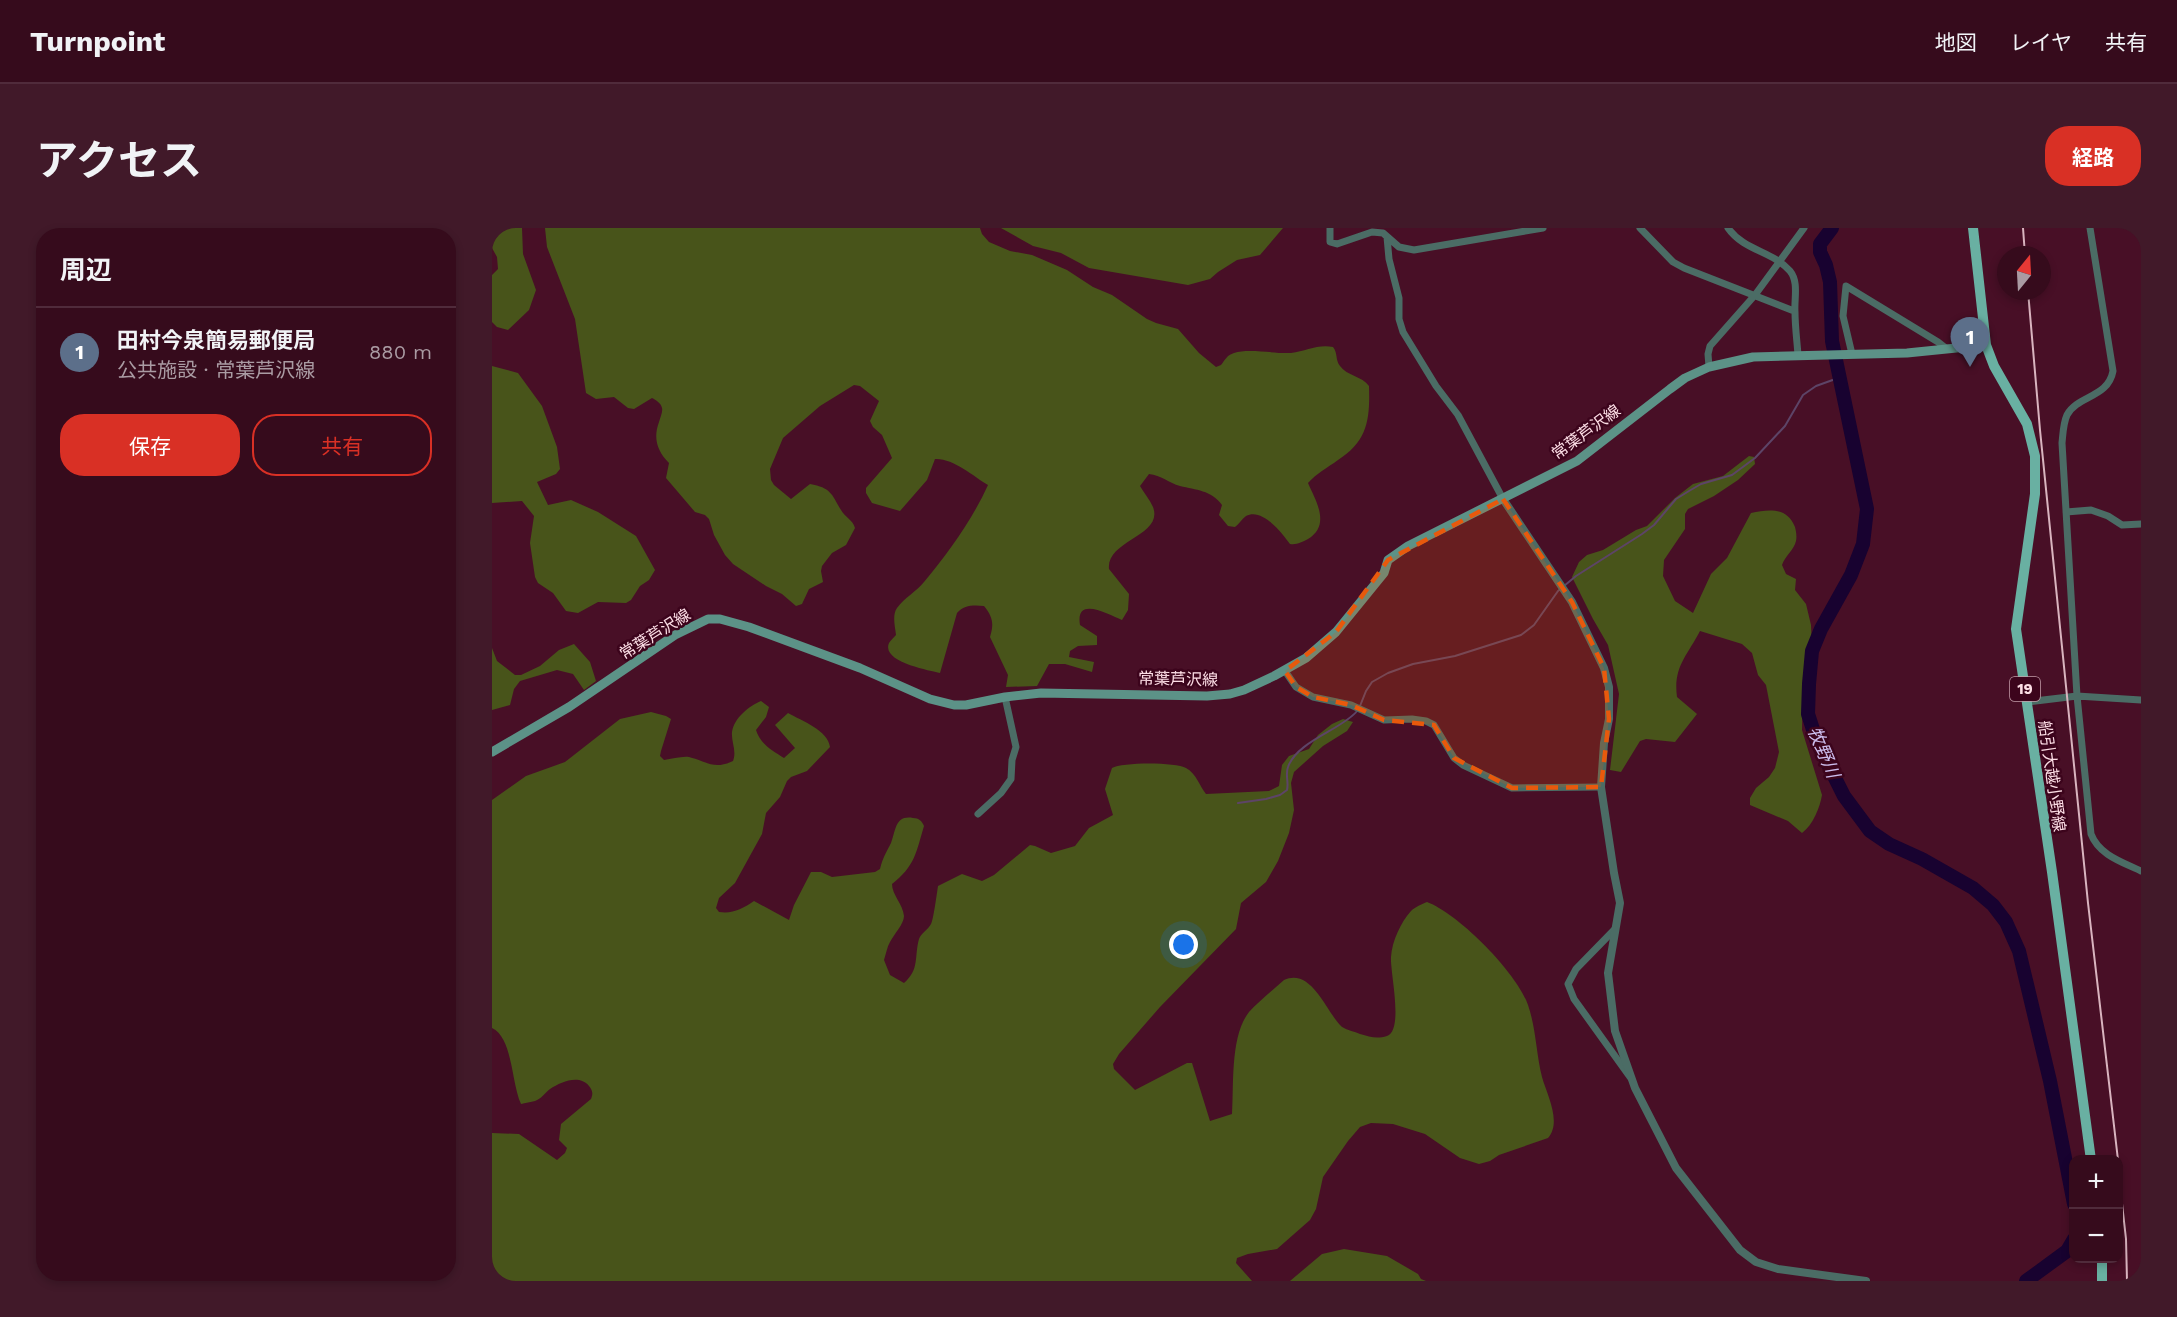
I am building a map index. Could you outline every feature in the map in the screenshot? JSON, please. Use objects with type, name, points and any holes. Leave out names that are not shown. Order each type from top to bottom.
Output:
[{"type":"main road","name":"船引大越小野線","points":[[1973,228],[1986,345],[1994,366],[2027,424],[2035,456],[2035,494],[2016,629],[2090,1155]]},
{"type":"main road","name":"常葉芦沢線","points":[[492,752],[569,707],[675,635],[708,619],[736,622],[861,668],[941,703],[966,705],[1005,697],[1057,692],[1218,696],[1244,690],[1285,671],[1306,658],[1336,632],[1384,573],[1388,560],[1397,553],[1438,530],[1577,461],[1685,378],[1709,367],[1753,357],[1907,353],[1986,345]]},
{"type":"main road","points":[[2102,1281],[2103,1263]]},
{"type":"street","points":[[1330,228],[1330,242],[1337,244],[1372,232],[1383,233],[1399,247],[1414,250],[1543,228]]},
{"type":"street","points":[[1640,228],[1673,261],[1684,268],[1794,310]]},
{"type":"street","points":[[1728,228],[1733,236],[1744,244],[1779,262],[1791,272],[1796,286],[1794,310],[1798,355]]},
{"type":"street","points":[[1709,367],[1710,346],[1755,295],[1804,228]]},
{"type":"street","points":[[2090,228],[2113,371],[2105,388],[2068,413],[2064,424],[2062,443],[2077,696],[2091,834],[2103,852],[2141,871]]},
{"type":"street","points":[[1387,237],[1403,332],[1436,386],[1458,415],[1503,499],[1572,602],[1604,668],[1609,687],[1609,719],[1603,753],[1601,787],[1620,903],[1608,973],[1615,1031],[1633,1082],[1676,1168],[1740,1250],[1756,1262],[1778,1269],[1866,1281]]},
{"type":"street","points":[[1852,354],[1843,316],[1846,286],[1947,349]]},
{"type":"street","points":[[2066,513],[2091,510],[2108,516],[2121,525],[2141,524]]},
{"type":"street","points":[[1285,671],[1304,694],[1351,705],[1384,720],[1412,719],[1434,725],[1454,758],[1463,765],[1512,788],[1601,787]]},
{"type":"street","points":[[2027,702],[2077,696],[2141,700]]},
{"type":"street","points":[[978,814],[1001,793],[1011,779],[1012,760],[1016,747],[1005,697]]},
{"type":"street","points":[[1615,929],[1576,969],[1568,984],[1574,999],[1633,1082]]},
{"type":"highlighted area","points":[[1503,499],[1572,602],[1604,668],[1609,719],[1601,787],[1512,788],[1454,758],[1434,725],[1384,720],[1351,705],[1313,697],[1296,687],[1285,671],[1336,632],[1388,560]]},
{"type":"green space","points":[[492,228],[522,228],[523,254],[536,290],[529,310],[508,330],[497,327],[492,322],[492,275],[498,269],[497,257],[492,248]]},
{"type":"green space","points":[[545,228],[980,228],[989,242],[1010,251],[1032,255],[1067,270],[1093,287],[1112,295],[1147,319],[1178,329],[1199,353],[1216,367],[1234,353],[1254,351],[1291,353],[1317,347],[1333,347],[1338,364],[1346,372],[1369,386],[1368,419],[1356,445],[1308,483],[1320,512],[1319,527],[1308,539],[1297,544],[1290,544],[1271,522],[1258,515],[1246,516],[1235,527],[1228,526],[1219,515],[1222,505],[1213,496],[1149,474],[1140,486],[1153,507],[1154,517],[1143,532],[1116,551],[1110,559],[1109,569],[1129,594],[1128,610],[1122,620],[1094,609],[1083,611],[1080,616],[1080,625],[1097,636],[1097,645],[1078,646],[1070,651],[1069,657],[1094,662],[1092,672],[1065,664],[1049,664],[1037,686],[1006,687],[1008,675],[990,637],[991,617],[984,606],[976,606],[966,607],[957,613],[940,673],[907,664],[888,650],[889,643],[896,635],[895,614],[900,604],[921,585],[951,547],[975,511],[988,485],[956,464],[935,459],[927,480],[900,511],[872,503],[866,493],[866,488],[892,458],[882,435],[870,421],[879,401],[860,386],[854,385],[820,406],[783,438],[770,469],[771,480],[791,499],[810,484],[822,487],[832,495],[855,528],[846,545],[832,553],[822,566],[823,582],[809,589],[802,604],[796,606],[782,594],[733,564],[714,535],[709,519],[695,512],[666,478],[669,463],[659,449],[656,439],[662,411],[659,403],[652,398],[634,409],[628,408],[614,397],[596,399],[586,393],[575,319],[547,247]]},
{"type":"green space","points":[[1001,228],[1283,228],[1260,255],[1237,260],[1210,279],[1188,285],[1089,268],[1061,253],[1033,246]]},
{"type":"green space","points":[[492,366],[518,373],[542,406],[557,447],[560,469],[556,474],[537,482],[548,505],[571,500],[598,512],[636,536],[655,570],[649,580],[640,586],[631,600],[626,603],[598,602],[578,613],[566,611],[553,593],[538,583],[535,577],[530,543],[534,516],[522,501],[492,503]]},
{"type":"green space","points":[[1749,456],[1754,457],[1755,464],[1738,480],[1688,509],[1685,514],[1685,529],[1664,560],[1663,576],[1675,601],[1693,613],[1711,574],[1727,558],[1751,513],[1777,511],[1792,520],[1796,541],[1782,565],[1786,574],[1796,579],[1795,590],[1806,604],[1811,625],[1812,647],[1803,677],[1802,730],[1822,795],[1815,816],[1802,833],[1788,821],[1750,805],[1750,798],[1756,788],[1769,777],[1775,768],[1779,752],[1766,685],[1758,675],[1752,653],[1742,644],[1700,631],[1682,662],[1676,687],[1677,697],[1697,714],[1675,742],[1646,739],[1640,741],[1621,772],[1610,770],[1619,694],[1608,645],[1572,577],[1579,562],[1587,555],[1603,550],[1647,526],[1693,484],[1723,476]]},
{"type":"green space","points":[[574,644],[590,662],[596,681],[584,690],[573,674],[557,670],[520,681],[514,689],[510,705],[492,710],[492,648],[497,661],[515,675],[521,675],[540,666],[559,650]]},
{"type":"green space","points":[[761,701],[769,707],[766,717],[756,730],[764,743],[776,753],[784,758],[795,748],[775,725],[788,713],[820,731],[830,747],[807,771],[787,781],[780,797],[766,813],[762,834],[735,883],[719,898],[716,908],[719,912],[733,912],[754,901],[789,920],[811,872],[821,872],[832,877],[875,872],[880,869],[899,821],[907,818],[917,819],[924,826],[916,851],[906,871],[892,884],[902,907],[904,919],[889,944],[884,960],[890,975],[904,983],[914,968],[920,937],[932,922],[938,886],[962,874],[982,881],[994,875],[1030,845],[1051,853],[1075,846],[1089,828],[1113,815],[1105,789],[1112,768],[1137,764],[1180,766],[1192,773],[1206,794],[1269,791],[1279,786],[1282,765],[1289,756],[1309,749],[1318,735],[1332,724],[1343,719],[1353,722],[1347,731],[1323,746],[1294,772],[1291,783],[1294,810],[1289,833],[1278,861],[1266,882],[1241,903],[1236,929],[1160,1007],[1119,1054],[1113,1064],[1114,1069],[1135,1090],[1187,1063],[1192,1063],[1210,1121],[1232,1114],[1234,1061],[1243,1022],[1249,1012],[1284,980],[1294,978],[1310,985],[1344,1028],[1370,1037],[1387,1036],[1392,1032],[1395,1023],[1391,965],[1393,945],[1407,915],[1414,908],[1427,902],[1470,931],[1500,962],[1522,992],[1531,1014],[1542,1077],[1554,1116],[1552,1132],[1548,1138],[1479,1164],[1460,1158],[1425,1134],[1393,1124],[1371,1123],[1360,1127],[1323,1177],[1316,1209],[1310,1220],[1277,1249],[1237,1258],[1236,1263],[1252,1281],[492,1281],[492,1133],[519,1134],[557,1160],[567,1148],[559,1140],[561,1124],[591,1099],[592,1091],[585,1082],[570,1080],[550,1089],[537,1100],[521,1104],[508,1051],[499,1033],[492,1028],[492,800],[526,776],[565,762],[620,719],[651,712],[671,719],[660,756],[664,760],[689,757],[716,765],[726,764],[733,761],[734,757],[733,727],[747,709]]},
{"type":"green space","points":[[1344,1249],[1387,1256],[1426,1281],[1290,1281],[1322,1254]]},
{"type":"waterway","name":"牧野川","points":[[1832,228],[1820,244],[1820,252],[1830,282],[1832,341],[1867,509],[1863,544],[1851,575],[1821,629],[1812,651],[1808,714],[1817,742],[1844,796],[1870,831],[1889,844],[1922,859],[1973,888],[1993,905],[2006,922],[2019,951],[2050,1081],[2069,1178]]},
{"type":"waterway","points":[[1360,706],[1372,682],[1388,673],[1413,664],[1455,656],[1521,635],[1534,625],[1558,591],[1576,576],[1654,525],[1676,499],[1701,484],[1732,475],[1755,458],[1785,426],[1803,395],[1816,386],[1841,377]]},
{"type":"waterway","points":[[1238,803],[1266,799],[1280,795],[1287,790],[1287,770],[1293,758],[1310,743],[1342,724],[1357,711]]},
{"type":"waterway","name":"牧野川","points":[[2026,1281],[2069,1248]]},
{"type":"railway","points":[[2023,228],[2024,246]]},
{"type":"railway","points":[[2029,300],[2088,903],[2117,1155]]},
{"type":"railway","points":[[2123,1209],[2127,1281]]},
{"type":"place","name":"田村今泉簡易郵便局","points":[[1970,367]]}]
